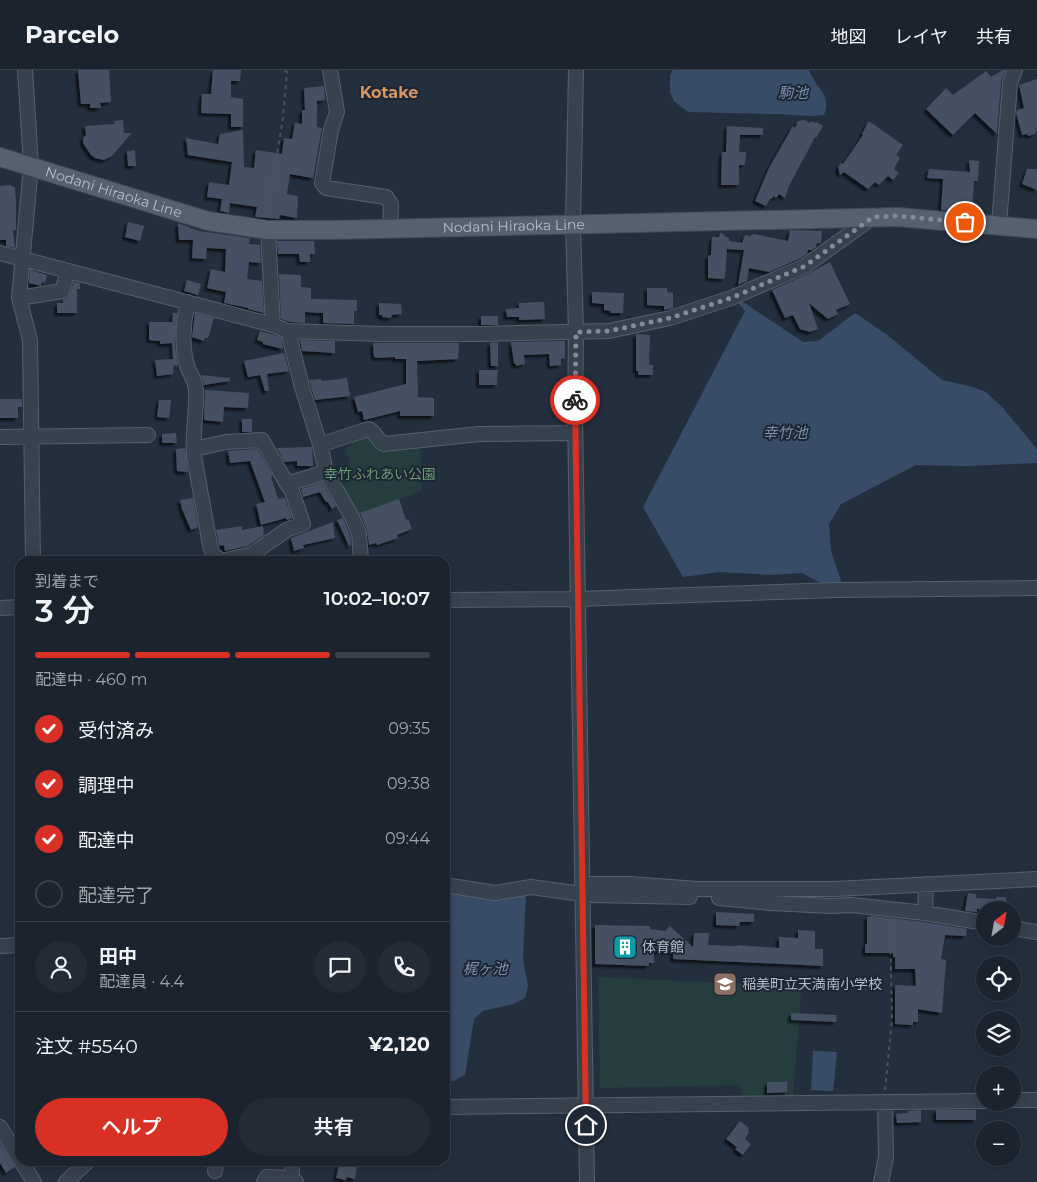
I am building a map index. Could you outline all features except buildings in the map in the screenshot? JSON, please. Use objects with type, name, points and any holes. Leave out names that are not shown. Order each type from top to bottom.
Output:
[{"type":"main road","name":"Nodani Hiraoka Line","points":[[0,156],[208,221],[268,230],[390,229],[898,216],[1037,229]]},
{"type":"street","points":[[25,70],[31,166],[19,298],[30,340],[34,556]]},
{"type":"street","points":[[330,70],[337,112],[331,130],[322,183],[326,188],[386,197],[391,204],[390,229]]},
{"type":"street","points":[[576,70],[573,224],[576,332],[577,599],[586,891],[586,1182]]},
{"type":"street","points":[[999,225],[1010,83],[1015,70]]},
{"type":"street","points":[[0,253],[188,302],[288,332],[392,334],[609,331],[670,318],[731,298],[805,266],[873,217]]},
{"type":"street","points":[[268,230],[273,326]]},
{"type":"street","points":[[19,298],[62,291],[68,271]]},
{"type":"street","points":[[188,302],[184,340],[188,369],[194,378],[196,391],[194,449],[210,545],[214,556]]},
{"type":"street","points":[[288,332],[326,472],[359,533],[361,556]]},
{"type":"street","points":[[320,446],[368,429],[372,430],[384,444],[479,434],[575,433]]},
{"type":"street","points":[[0,436],[148,435]]},
{"type":"street","points":[[194,449],[226,442],[262,440],[292,492],[303,524],[288,529],[252,554],[243,556]]},
{"type":"street","points":[[287,484],[326,472]]},
{"type":"street","points":[[450,600],[577,599],[836,590],[1037,588]]},
{"type":"street","points":[[0,608],[15,607]]},
{"type":"street","points":[[586,891],[629,884],[708,889],[834,889],[1037,878]]},
{"type":"street","points":[[925,914],[926,884]]},
{"type":"street","points":[[450,885],[495,893],[531,887],[730,898],[771,903],[831,906],[852,905],[976,922]]},
{"type":"street","points":[[1021,929],[1037,932]]},
{"type":"street","points":[[0,946],[15,945]]},
{"type":"street","points":[[1021,1100],[1037,1100]]},
{"type":"street","points":[[450,1107],[976,1101]]},
{"type":"street","points":[[881,1182],[886,1156],[885,1102]]},
{"type":"street","points":[[0,1127],[15,1152]]},
{"type":"street","points":[[23,1166],[34,1182]]},
{"type":"street","points":[[66,1182],[83,1166]]},
{"type":"street","points":[[264,1182],[267,1177],[294,1180],[293,1166]]},
{"type":"path","points":[[268,230],[271,191],[283,118],[287,72],[284,70]]},
{"type":"path","points":[[885,1102],[884,1090],[892,1020],[892,962],[889,909]]},
{"type":"green space","name":"幸竹ふれあい公園","points":[[372,430],[384,444],[420,440],[422,491],[352,517],[337,490],[350,480],[343,467],[350,463],[345,449],[352,445],[348,436]]},
{"type":"green space","points":[[598,977],[793,986],[801,995],[793,1096],[743,1097],[739,1085],[600,1088]]},
{"type":"water","name":"駒池","points":[[673,70],[809,70],[825,97],[826,108],[824,115],[811,116],[688,112],[674,101],[670,92],[670,75]]},
{"type":"water","name":"幸竹池","points":[[740,300],[803,342],[818,341],[855,313],[886,334],[942,380],[986,392],[1002,407],[1037,449],[1037,463],[967,466],[916,465],[841,504],[829,524],[831,551],[842,584],[821,583],[802,573],[771,575],[720,572],[683,577],[643,507],[745,311],[738,303]]},
{"type":"water","name":"梶ヶ池","points":[[450,888],[526,893],[523,959],[528,986],[525,998],[513,1004],[483,1011],[474,1019],[465,1075],[454,1081],[450,1081]]},
{"type":"water","points":[[813,1051],[837,1052],[833,1091],[811,1090]]},
{"type":"way so far","points":[[575,400],[576,332],[609,331],[670,318],[731,298],[805,266],[873,217],[898,216],[965,222]]},
{"type":"place","name":"体育館","points":[[625,947]]},
{"type":"place","name":"稲美町立天満南小学校","points":[[725,984]]},
{"type":"district","name":"Kotake","points":[[389,92]]},
{"type":"route","points":[[575,400],[586,1125]]}]
